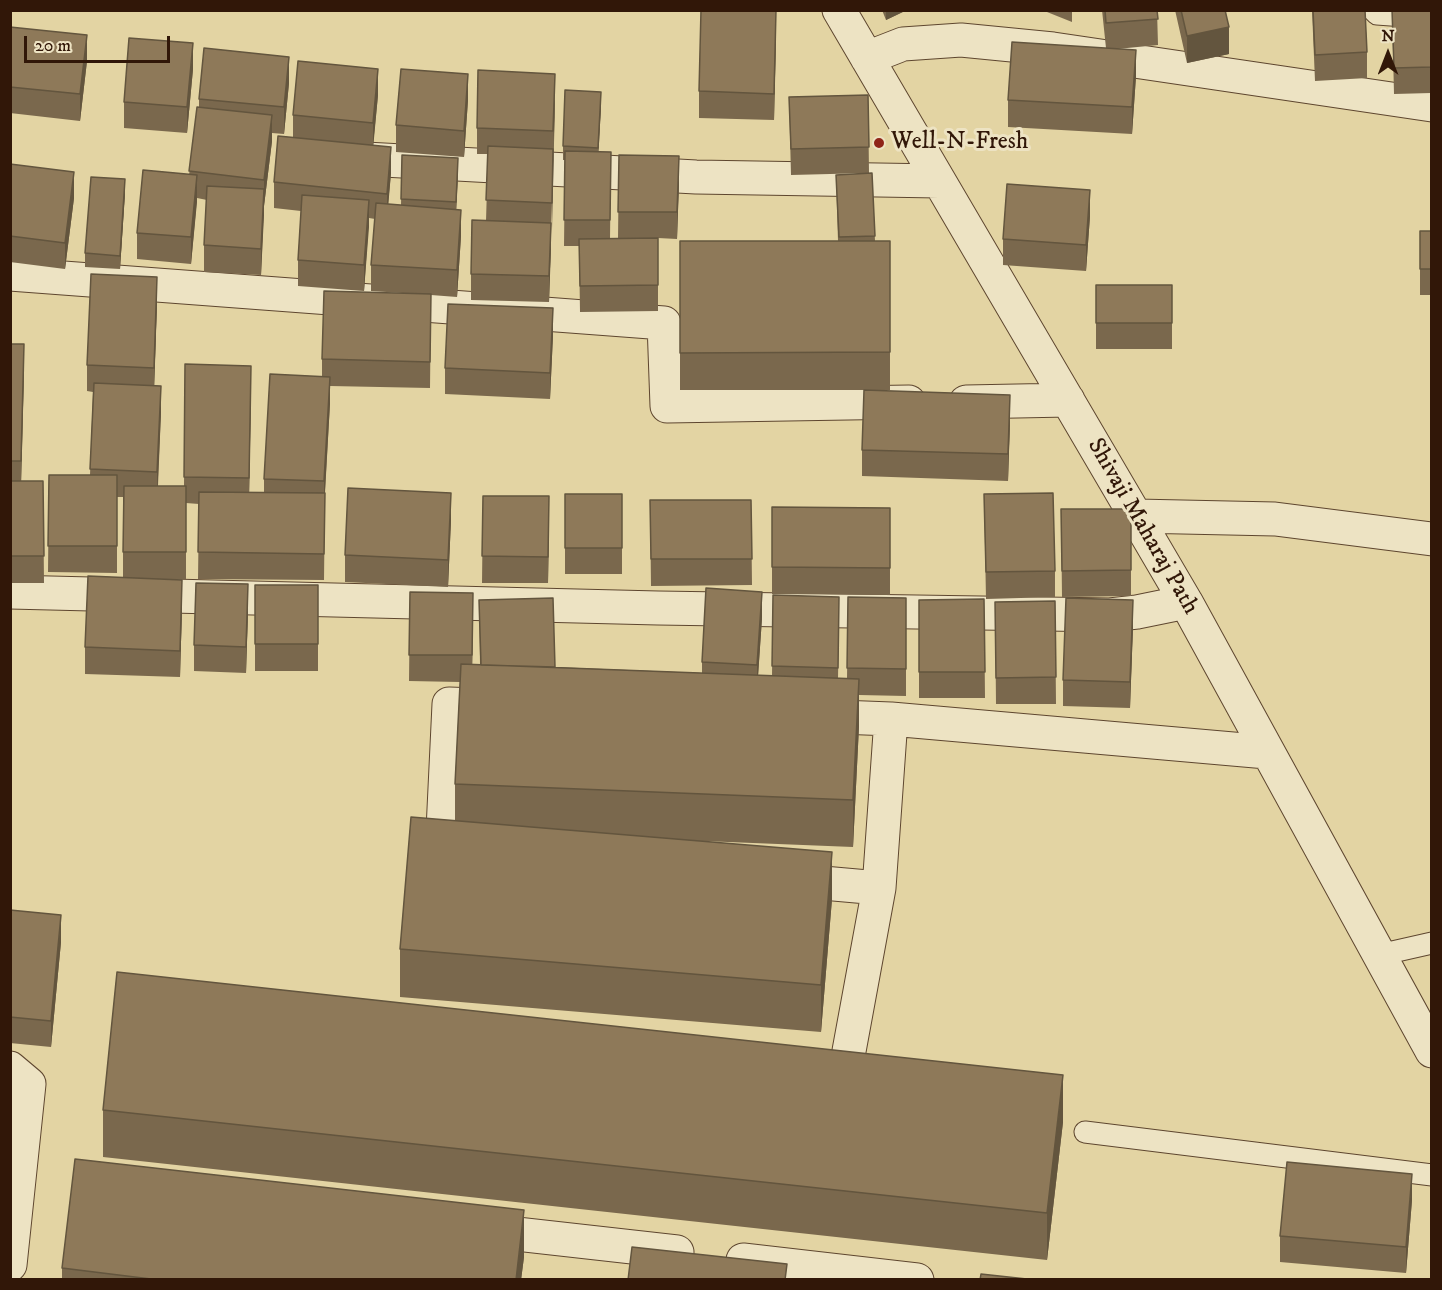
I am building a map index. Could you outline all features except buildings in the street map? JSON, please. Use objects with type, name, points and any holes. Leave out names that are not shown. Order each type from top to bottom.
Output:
[{"type":"street","name":"Shivaji Maharaj Path","points":[[839,10],[1186,602],[1431,1051]]},
{"type":"street","points":[[867,58],[903,44],[961,40],[1053,49],[1431,105]]},
{"type":"street","points":[[315,156],[696,177],[939,181]]},
{"type":"street","points":[[10,274],[664,323],[667,406],[1068,400]]},
{"type":"street","points":[[1136,516],[1275,519],[1431,539]]},
{"type":"street","points":[[10,592],[658,608],[1110,615],[1186,602]]},
{"type":"street","points":[[489,855],[442,850],[449,704],[533,707]]},
{"type":"street","points":[[783,715],[891,719],[1267,752]]},
{"type":"street","points":[[849,1051],[879,888],[891,719]]},
{"type":"street","points":[[761,878],[879,888]]},
{"type":"street","points":[[10,1068],[29,1084],[10,1265]]},
{"type":"street","points":[[455,1227],[917,1280]]},
{"type":"lane","points":[[1373,10],[1377,14],[1431,18]]},
{"type":"lane","points":[[1379,955],[1431,943]]},
{"type":"lane","points":[[1085,1132],[1431,1175]]},
{"type":"place","name":"Well-N-Fresh","points":[[879,143]]}]
